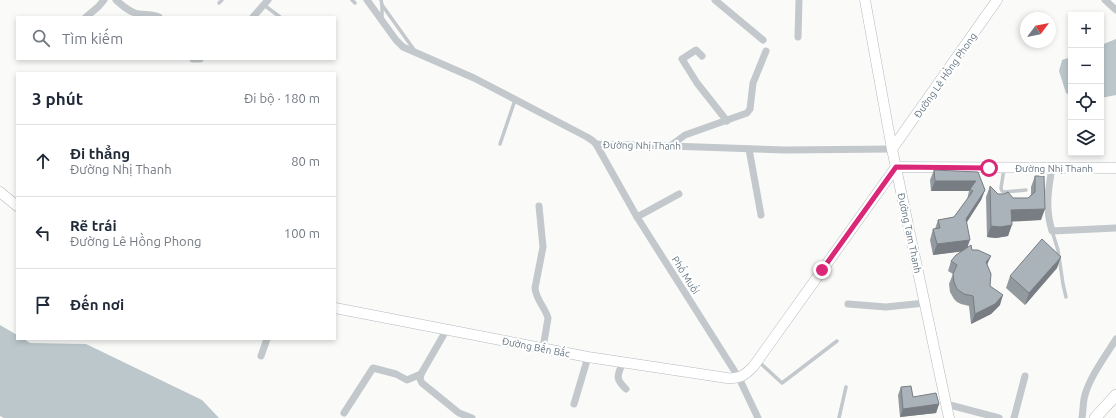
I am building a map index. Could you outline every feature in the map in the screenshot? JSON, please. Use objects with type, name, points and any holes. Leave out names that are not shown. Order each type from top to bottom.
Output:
[{"type":"main road","points":[[1095,418],[1116,395]]},
{"type":"street","points":[[87,16],[104,0]]},
{"type":"street","points":[[116,0],[132,12],[156,16]]},
{"type":"street","name":"Đường Nhị Thanh","points":[[367,0],[396,40],[404,47],[474,78],[588,136],[596,144],[793,150],[892,149]]},
{"type":"street","points":[[716,0],[763,40]]},
{"type":"street","points":[[798,0],[798,38]]},
{"type":"street","name":"Đường Tam Thanh","points":[[865,0],[892,149],[949,418]]},
{"type":"street","name":"Đường Lê Hồng Phong","points":[[892,149],[997,0]]},
{"type":"street","points":[[1105,0],[1116,10]]},
{"type":"street","points":[[254,16],[266,2]]},
{"type":"street","points":[[702,56],[696,50],[682,59],[697,83],[727,121]]},
{"type":"street","points":[[670,146],[685,135],[745,115],[750,109],[752,88],[766,51]]},
{"type":"street","name":"Phố Muối","points":[[596,144],[637,217],[739,378],[758,418]]},
{"type":"street","points":[[749,149],[761,215]]},
{"type":"street","points":[[739,378],[748,372],[757,360],[896,167]]},
{"type":"street","name":"Đường Nhị Thanh","points":[[896,167],[1116,168]]},
{"type":"street","points":[[1052,168],[1048,192],[1047,213],[1052,231],[1116,228]]},
{"type":"street","points":[[0,192],[16,205]]},
{"type":"street","points":[[637,217],[679,194]]},
{"type":"street","points":[[540,206],[543,247],[535,288],[538,300],[547,313],[548,318],[543,348]]},
{"type":"street","points":[[848,304],[886,307],[925,303]]},
{"type":"street","name":"Đường Bến Bắc","points":[[336,308],[588,357],[727,378],[739,378]]},
{"type":"street","points":[[447,329],[421,374],[420,379],[422,383],[459,413],[472,418]]},
{"type":"street","points":[[1082,418],[1086,391],[1116,339]]},
{"type":"street","points":[[261,356],[267,340]]},
{"type":"street","points":[[574,404],[588,357]]},
{"type":"street","points":[[623,362],[618,379],[619,382],[626,388]]},
{"type":"street","points":[[344,413],[373,368],[396,374],[407,380],[421,374]]},
{"type":"street","points":[[1014,418],[1025,376]]},
{"type":"street","points":[[946,404],[999,418]]},
{"type":"lane","points":[[381,0],[382,21]]},
{"type":"lane","points":[[266,2],[279,16]]},
{"type":"lane","points":[[382,5],[417,54]]},
{"type":"lane","points":[[500,144],[515,100]]},
{"type":"lane","points":[[1005,168],[1001,188],[1002,191],[1026,190]]},
{"type":"lane","points":[[1052,231],[1058,250],[1066,297]]},
{"type":"lane","points":[[757,360],[782,383],[837,341]]},
{"type":"lane","points":[[840,418],[846,387]]},
{"type":"shaded area","points":[[1116,39],[1116,95],[1104,97],[1104,48],[1104,44]]},
{"type":"shaded area","points":[[1068,58],[1068,94],[1066,93],[1059,71],[1062,60]]},
{"type":"shaded area","points":[[0,325],[16,334],[16,340],[26,340],[30,343],[86,344],[202,400],[219,418],[4,418],[0,416]]},
{"type":"building","points":[[934,170],[978,172],[985,190],[966,219],[970,240],[937,244],[933,229],[940,228],[938,220],[954,217],[973,191],[970,189],[976,181],[935,181]]},
{"type":"building","points":[[1035,176],[1044,176],[1045,209],[1011,210],[1012,225],[1000,227],[991,226],[990,186],[998,194],[1008,192],[1013,198],[1028,198],[1035,192]]},
{"type":"building","points":[[1042,239],[1061,257],[1029,293],[1010,276]]},
{"type":"building","points":[[971,245],[972,250],[978,250],[991,256],[986,262],[991,274],[990,286],[1003,295],[995,304],[975,314],[973,296],[964,294],[957,289],[953,274],[957,265],[951,261],[956,255]]},
{"type":"building","points":[[911,386],[913,397],[936,393],[939,404],[903,409],[901,387]]},
{"type":"route","points":[[822,270],[896,167],[989,168]]}]
